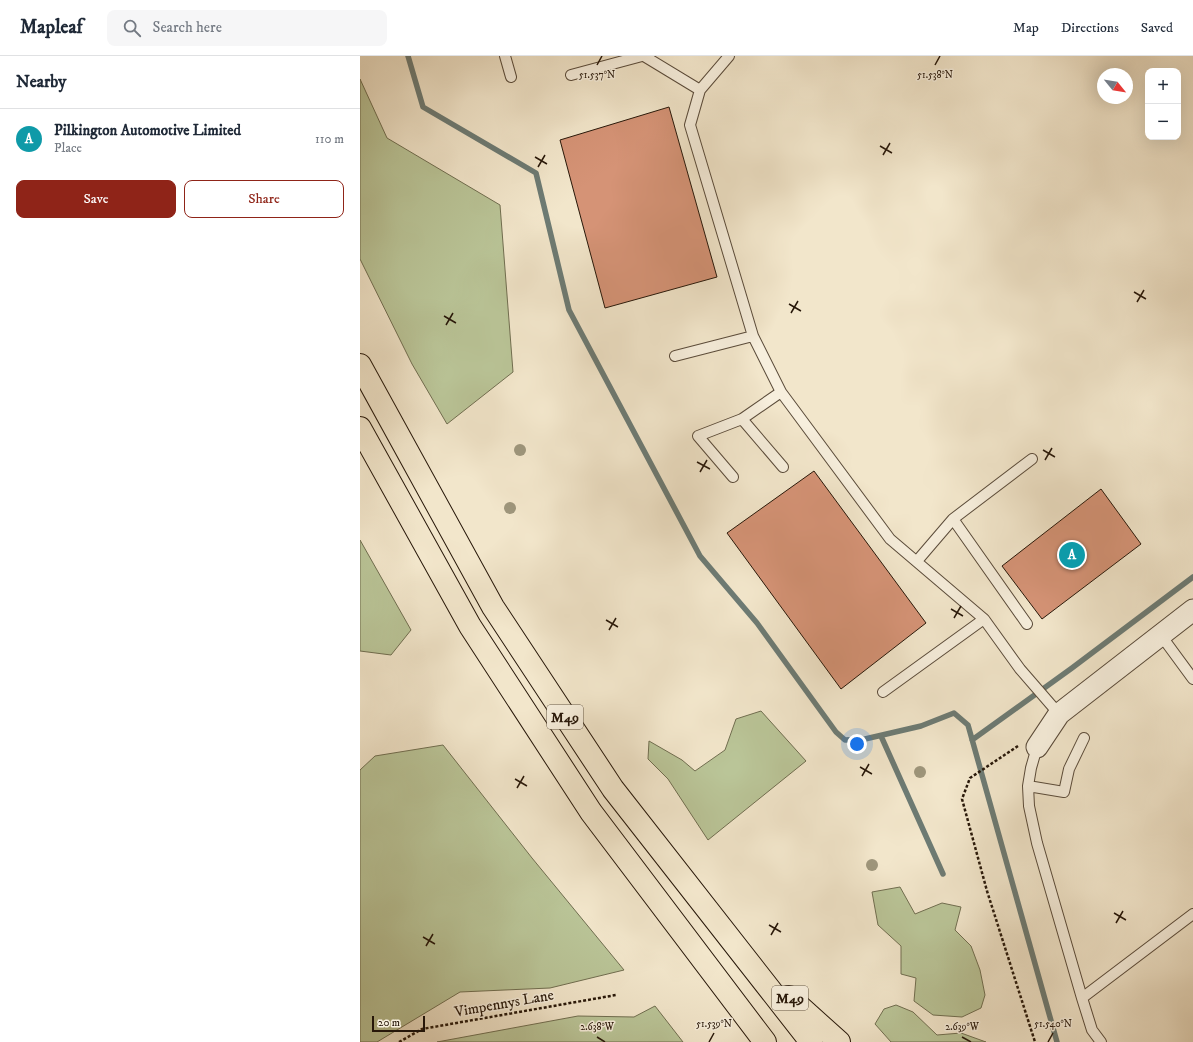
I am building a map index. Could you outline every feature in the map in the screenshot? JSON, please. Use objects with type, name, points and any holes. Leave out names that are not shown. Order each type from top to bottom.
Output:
[{"type":"highway","name":"M49","points":[[360,365],[493,607],[613,789],[811,1042]]},
{"type":"highway","name":"M49","points":[[360,428],[470,626],[591,812],[765,1042]]},
{"type":"highway","name":"M49","points":[[741,953],[839,1042]]},
{"type":"street","points":[[1037,747],[1059,714],[1160,634],[1193,610]]},
{"type":"lane","points":[[505,56],[511,77]]},
{"type":"lane","points":[[571,75],[643,56],[700,90]]},
{"type":"lane","points":[[728,56],[700,90],[690,125],[753,336],[781,392],[890,539],[984,619],[1020,669],[1059,714]]},
{"type":"lane","points":[[675,356],[753,336]]},
{"type":"lane","points":[[733,477],[698,436],[742,419],[781,392]]},
{"type":"lane","points":[[742,419],[783,467]]},
{"type":"lane","points":[[917,561],[953,519],[1032,459]]},
{"type":"lane","points":[[953,519],[1027,624]]},
{"type":"lane","points":[[883,692],[984,619]]},
{"type":"lane","points":[[1160,634],[1193,679]]},
{"type":"lane","points":[[1028,786],[1064,792],[1069,769],[1084,738]]},
{"type":"lane","points":[[1037,747],[1030,768],[1028,786],[1029,806],[1037,843],[1092,1030],[1101,1042]]},
{"type":"lane","points":[[1082,998],[1193,914]]},
{"type":"path","points":[[1035,1042],[987,891],[962,799],[970,778],[1022,744],[1037,747]]},
{"type":"path","name":"Vimpennys Lane","points":[[399,1042],[422,1029],[616,995]]},
{"type":"green space","points":[[360,79],[387,138],[500,205],[513,372],[447,424],[412,364],[360,259]]},
{"type":"green space","points":[[360,540],[411,630],[391,655],[360,651]]},
{"type":"green space","points":[[761,711],[806,761],[708,840],[668,779],[648,759],[649,741],[682,760],[695,771],[725,750],[736,719]]},
{"type":"green space","points":[[443,745],[532,858],[624,970],[550,988],[460,992],[377,1042],[360,1042],[360,770],[375,756]]},
{"type":"green space","points":[[900,887],[915,914],[942,903],[961,907],[955,930],[971,946],[980,970],[985,995],[981,1008],[962,1017],[933,1015],[914,1001],[916,978],[901,974],[901,946],[878,925],[872,892]]},
{"type":"green space","points":[[896,1005],[913,1012],[937,1035],[961,1033],[986,1042],[891,1042],[875,1024],[884,1009]]},
{"type":"green space","points":[[655,1006],[683,1042],[437,1042],[578,1016],[634,1017]]},
{"type":"building","points":[[669,107],[717,277],[605,308],[560,140]]},
{"type":"building","points":[[814,471],[926,623],[841,689],[727,533]]},
{"type":"building","points":[[1101,489],[1141,544],[1042,619],[1002,566]]},
{"type":"waterway","points":[[408,56],[423,107],[536,173],[569,310],[700,556],[757,623],[836,732],[845,740],[865,739],[921,726],[954,713],[968,725],[1057,1042]]},
{"type":"waterway","points":[[972,740],[1072,668],[1193,577]]},
{"type":"waterway","points":[[881,736],[943,874]]},
{"type":"place","name":"Pilkington Automotive Limited","points":[[1072,555]]}]
